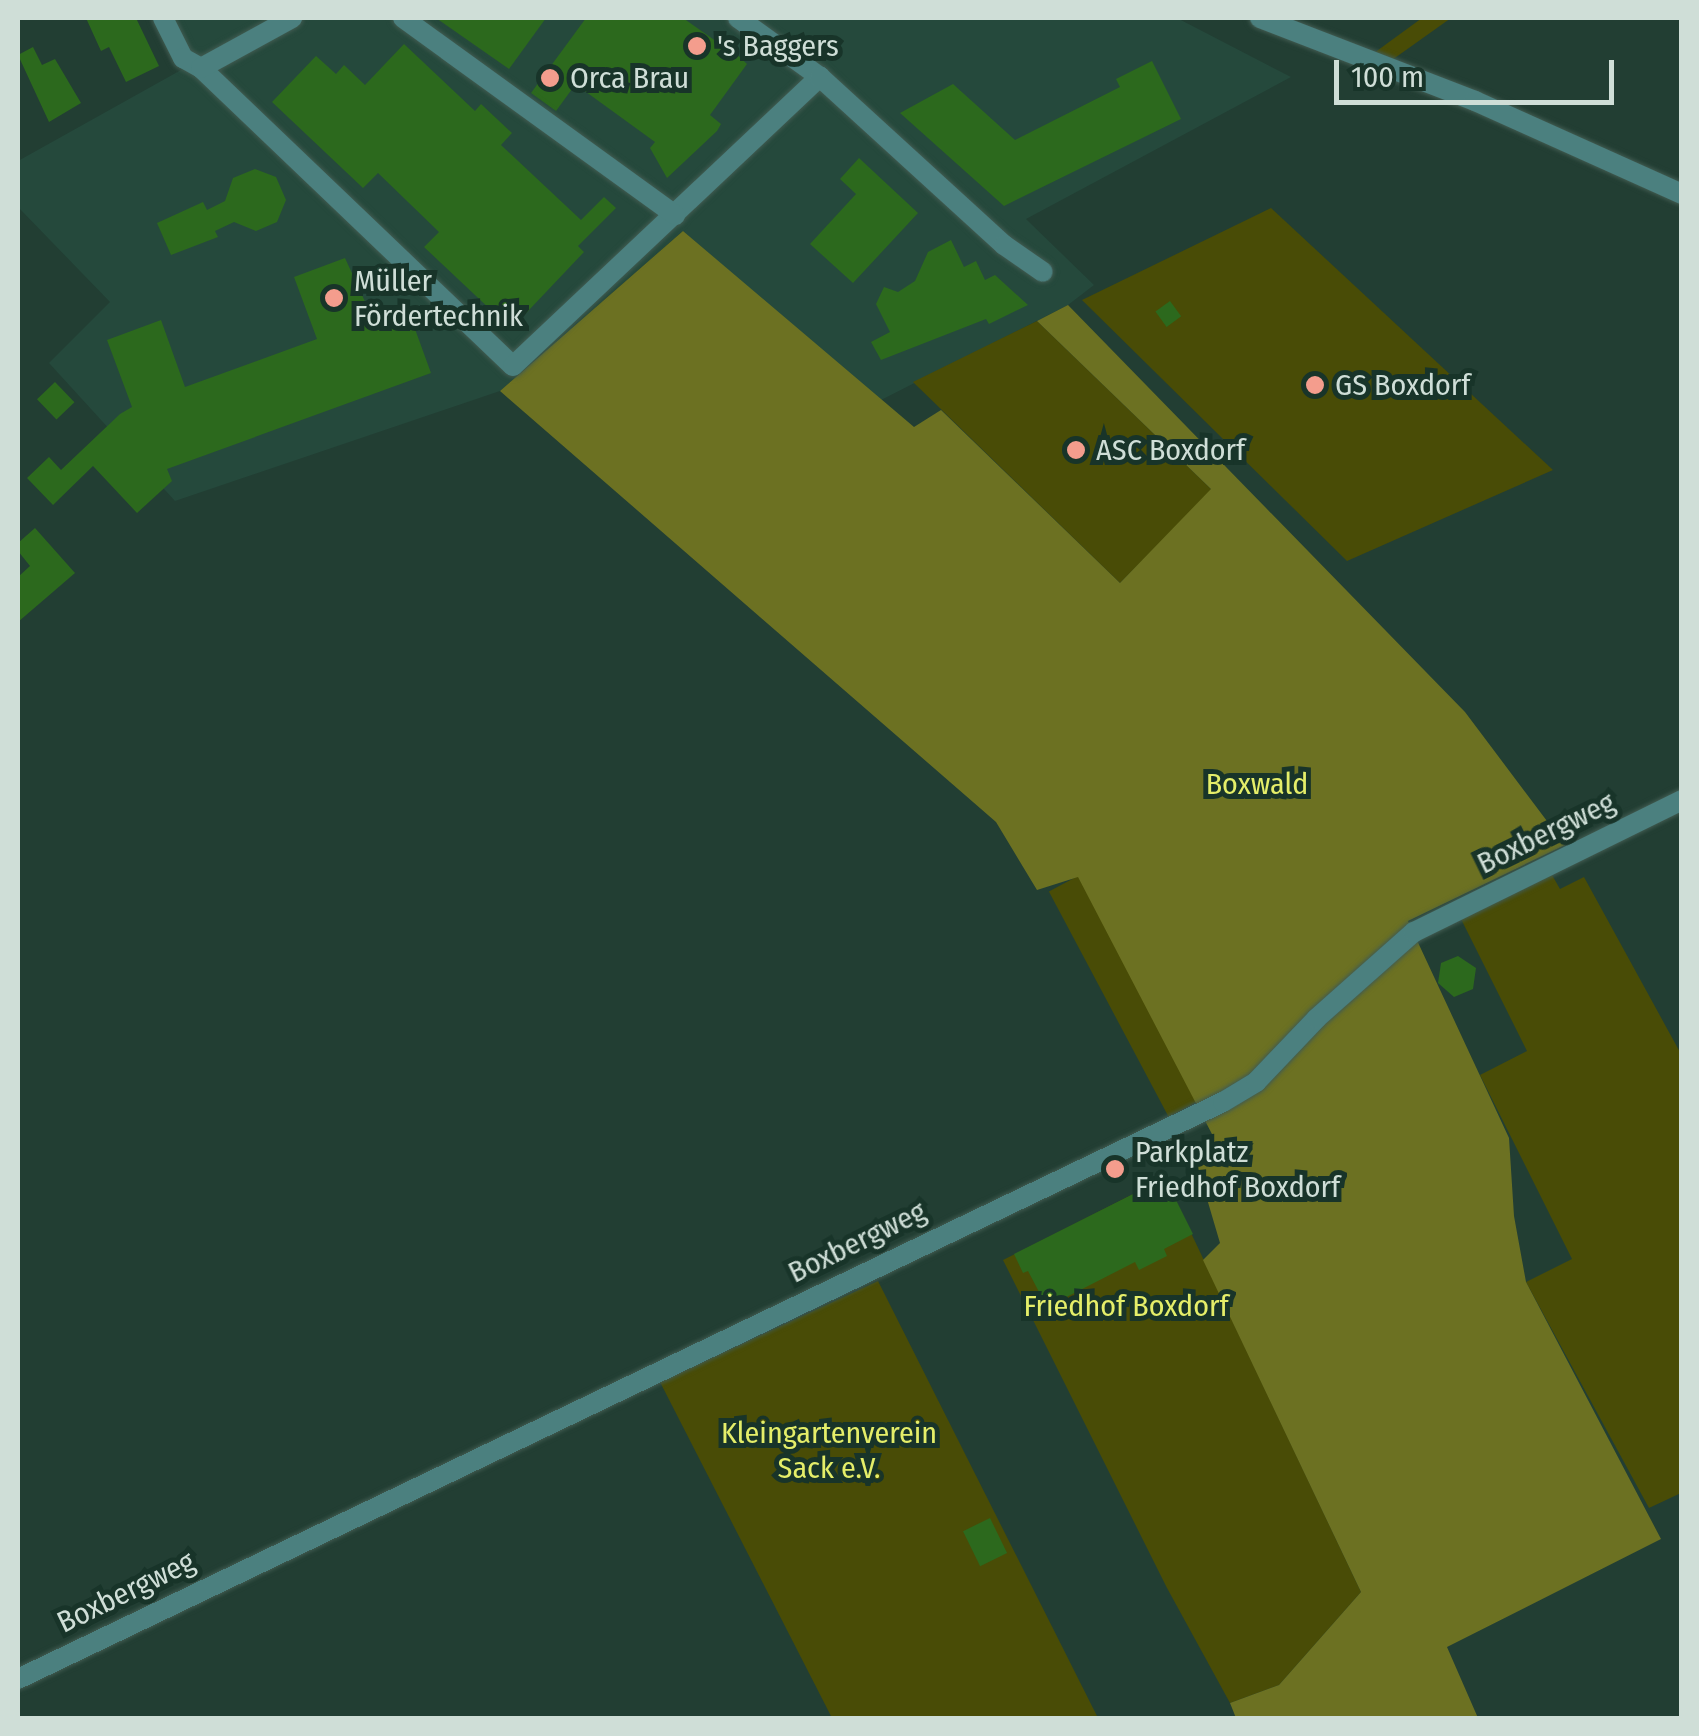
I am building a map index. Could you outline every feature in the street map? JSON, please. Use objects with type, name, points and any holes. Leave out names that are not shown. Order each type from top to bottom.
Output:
[{"type":"street","points":[[163,18],[183,58],[202,68],[513,366],[820,77]]},
{"type":"street","points":[[202,68],[292,18]]},
{"type":"street","points":[[403,18],[676,215]]},
{"type":"street","points":[[738,18],[820,77],[1004,245],[1043,272]]},
{"type":"street","points":[[1260,18],[1475,101],[1682,194]]},
{"type":"street","name":"Boxbergweg","points":[[18,1679],[1223,1102],[1256,1082],[1317,1018],[1414,932],[1682,800]]},
{"type":"shaded area","points":[[168,18],[1177,18],[1291,77],[1026,219],[1094,285],[1068,305],[879,401],[683,231],[500,391],[175,501],[49,363],[110,302],[18,207],[18,161],[190,65]]},
{"type":"green space","points":[[1422,18],[1451,18],[1392,60],[1374,53]]},
{"type":"green space","name":"GS Boxdorf","points":[[1271,208],[1553,470],[1347,561],[1082,300]]},
{"type":"green space","name":"Boxwald","points":[[683,231],[914,427],[941,410],[1120,583],[1211,489],[1037,321],[1068,305],[1465,712],[1565,845],[1408,921],[1509,1138],[1514,1216],[1526,1282],[1661,1539],[1447,1647],[1478,1718],[1236,1718],[1230,1703],[1279,1685],[1361,1592],[1203,1260],[1220,1243],[1192,1148],[1213,1136],[1078,877],[1037,890],[996,822],[500,391]]},
{"type":"green space","name":"ASC Boxdorf","points":[[1037,321],[1212,490],[1120,583],[913,382]]},
{"type":"green space","points":[[1552,875],[1560,889],[1584,877],[1681,1054],[1681,1493],[1649,1508],[1526,1282],[1572,1259],[1480,1075],[1527,1051],[1461,919]]},
{"type":"green space","points":[[1078,876],[1198,1101],[1169,1117],[1049,891]]},
{"type":"green space","name":"Friedhof Boxdorf","points":[[1165,1178],[1361,1592],[1279,1685],[1230,1703],[1167,1588],[1003,1260]]},
{"type":"green space","name":"Kleingartenverein Sack e.V.","points":[[878,1281],[1098,1718],[832,1718],[660,1382]]},
{"type":"building","points":[[86,18],[136,18],[159,66],[126,82],[109,47],[101,51]]},
{"type":"building","points":[[436,18],[546,18],[509,69]]},
{"type":"building","points":[[586,18],[683,18],[720,44],[723,41],[747,64],[710,115],[721,124],[717,131],[667,178],[650,148],[655,142],[582,89],[575,85],[556,111],[531,93]]},
{"type":"building","points":[[404,44],[475,111],[481,104],[512,133],[501,145],[581,220],[604,197],[616,208],[578,246],[584,252],[511,329],[424,247],[439,232],[378,173],[363,188],[272,102],[316,56],[336,74],[344,65],[365,85]]},
{"type":"building","points":[[33,47],[42,65],[55,59],[81,103],[49,122],[18,55]]},
{"type":"building","points":[[1152,61],[1181,119],[1004,206],[900,113],[953,84],[1015,140],[1120,87],[1116,79]]},
{"type":"building","points":[[859,158],[918,213],[853,283],[810,244],[856,194],[840,179]]},
{"type":"building","points":[[255,169],[276,177],[286,200],[277,222],[256,231],[234,222],[215,231],[218,237],[171,255],[157,223],[203,202],[207,210],[225,201],[233,178]]},
{"type":"building","points":[[951,240],[964,267],[976,261],[985,280],[995,275],[1028,305],[989,324],[986,319],[881,360],[871,342],[890,332],[876,304],[884,287],[898,292],[915,281],[928,252]]},
{"type":"building","points":[[345,258],[373,319],[407,307],[431,373],[167,469],[172,481],[137,513],[93,466],[53,505],[27,478],[49,457],[61,470],[132,407],[107,340],[161,320],[185,387],[317,339],[294,277]]},
{"type":"building","points":[[1170,301],[1181,316],[1167,327],[1155,312]]},
{"type":"building","points":[[55,382],[74,402],[56,420],[37,399]]},
{"type":"building","points":[[35,528],[75,573],[18,622],[18,577],[30,566],[18,551],[18,543]]},
{"type":"building","points":[[1458,956],[1476,968],[1473,989],[1454,997],[1438,983],[1441,963]]},
{"type":"building","points":[[1165,1178],[1193,1234],[1164,1249],[1167,1256],[1139,1270],[1135,1262],[1047,1307],[1014,1254]]},
{"type":"building","points":[[990,1518],[1007,1553],[980,1566],[963,1531]]},
{"type":"place","name":"'s Baggers","points":[[697,46]]},
{"type":"place","name":"Orca Brau","points":[[550,78]]},
{"type":"place","name":"Müller Fördertechnik","points":[[334,298]]},
{"type":"place","name":"GS Boxdorf","points":[[1315,385]]},
{"type":"place","name":"ASC Boxdorf","points":[[1076,450]]},
{"type":"place","name":"Parkplatz Friedhof Boxdorf","points":[[1115,1169]]}]
